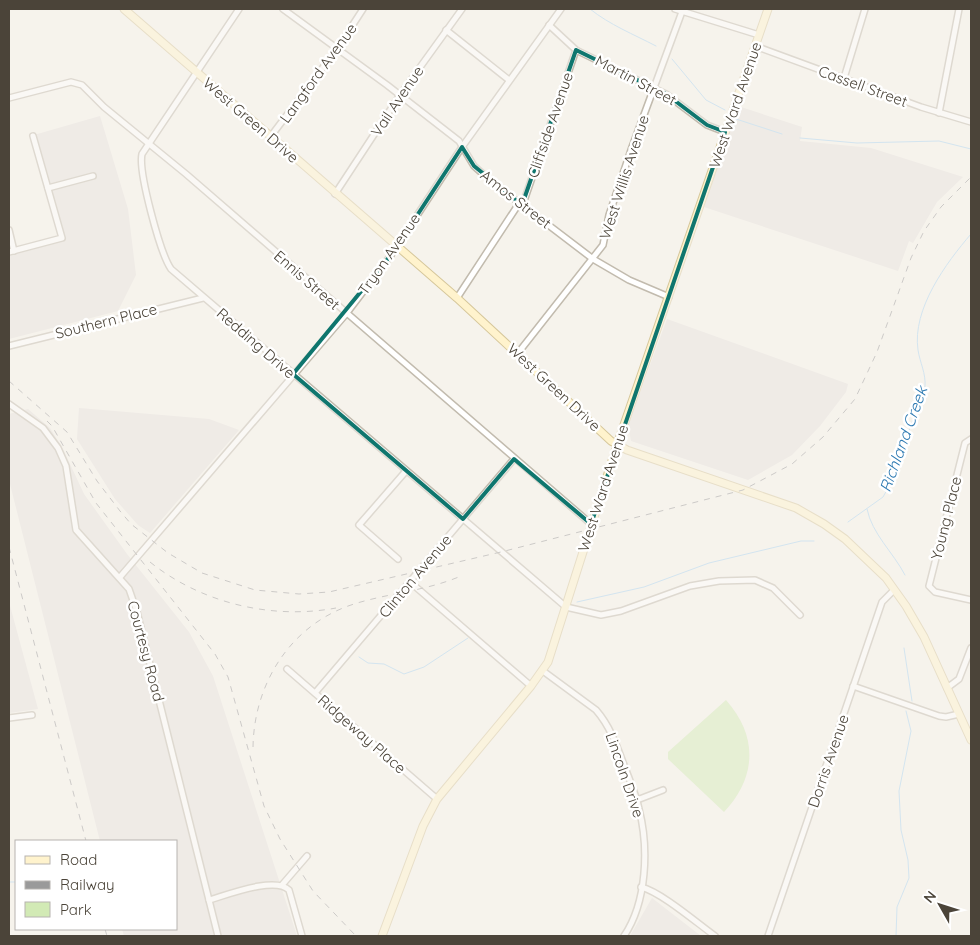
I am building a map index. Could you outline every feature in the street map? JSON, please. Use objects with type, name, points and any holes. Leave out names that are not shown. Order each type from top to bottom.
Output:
[{"type":"main road","name":"West Green Drive","points":[[124,9],[457,298],[617,445],[796,508],[845,539],[886,578],[924,637],[971,740]]},
{"type":"main road","name":"West Ward Avenue","points":[[382,936],[423,826],[437,799],[543,671],[566,606],[617,445],[768,9]]},
{"type":"street","name":"Redding Drive","points":[[239,9],[144,149],[140,165],[163,255],[170,268],[566,606]]},
{"type":"street","name":"Amos Street","points":[[283,9],[459,141],[474,166],[593,259],[629,280],[669,296]]},
{"type":"street","name":"Langford Avenue","points":[[272,136],[337,49],[363,9]]},
{"type":"street","name":"Vail Avenue","points":[[335,194],[400,95],[462,9]]},
{"type":"street","name":"Tryon Avenue","points":[[120,577],[346,314],[396,246],[462,147],[561,9]]},
{"type":"street","points":[[675,9],[759,34]]},
{"type":"street","points":[[844,78],[865,9]]},
{"type":"street","points":[[939,113],[959,9]]},
{"type":"street","name":"West Willis Avenue","points":[[518,353],[593,259],[605,238],[616,194],[682,10]]},
{"type":"street","name":"Martin Street","points":[[549,25],[576,50],[676,100],[707,125],[725,132]]},
{"type":"street","points":[[446,30],[510,80]]},
{"type":"street","name":"Cassell Street","points":[[755,46],[939,113],[971,122]]},
{"type":"street","name":"Cliffside Avenue","points":[[457,298],[525,198],[576,50]]},
{"type":"street","name":"Ennis Street","points":[[9,98],[65,84],[78,83],[591,524]]},
{"type":"street","points":[[9,230],[11,252],[62,238],[33,136]]},
{"type":"street","points":[[48,188],[93,176]]},
{"type":"street","name":"Southern Place","points":[[9,346],[203,298]]},
{"type":"street","name":"Courtesy Road","points":[[9,404],[32,419],[51,437],[66,466],[76,530],[129,589],[137,612],[218,936]]},
{"type":"street","name":"Young Place","points":[[969,441],[930,582],[930,588],[936,592],[971,600]]},
{"type":"street","name":"Clinton Avenue","points":[[315,692],[514,459]]},
{"type":"street","points":[[398,559],[358,525],[406,471]]},
{"type":"street","points":[[566,606],[601,615],[621,612],[690,586],[719,581],[755,580],[765,582],[773,588],[800,615]]},
{"type":"street","points":[[410,582],[531,686]]},
{"type":"street","name":"Dorris Avenue","points":[[768,936],[882,602],[894,590]]},
{"type":"street","points":[[947,688],[959,679],[971,648]]},
{"type":"street","name":"Ridgeway Place","points":[[287,669],[437,799]]},
{"type":"street","name":"Lincoln Drive","points":[[543,671],[596,710],[603,718],[620,752],[637,800],[644,830],[642,887],[635,914],[624,936]]},
{"type":"street","points":[[853,686],[946,718],[959,714]]},
{"type":"street","points":[[9,718],[32,715]]},
{"type":"street","points":[[637,800],[663,790]]},
{"type":"street","points":[[282,885],[308,856]]},
{"type":"street","points":[[209,900],[277,883],[289,890],[302,936]]},
{"type":"street","points":[[642,887],[655,893],[715,936]]},
{"type":"highlighted area","points":[[576,50],[666,94],[707,125],[725,132],[591,524],[514,459],[463,519],[293,374],[391,255],[462,147],[474,166],[522,205]]},
{"type":"shaded area","points":[[738,106],[802,127],[800,141],[871,148],[963,177],[937,202],[913,243],[909,241],[898,271],[704,207]]},
{"type":"shaded area","points":[[100,116],[128,209],[136,275],[118,311],[9,339],[9,255],[63,240],[34,135]]},
{"type":"shaded area","points":[[667,319],[848,384],[846,392],[820,426],[792,455],[748,480],[631,441],[628,425]]},
{"type":"shaded area","points":[[79,408],[209,419],[239,430],[150,533],[138,525],[115,499],[77,439]]},
{"type":"shaded area","points":[[28,409],[50,428],[63,449],[84,494],[127,554],[189,632],[213,676],[297,936],[124,936],[122,930],[178,930],[178,840],[100,840],[9,480],[9,414]]},
{"type":"shaded area","points":[[9,602],[38,709],[9,713]]},
{"type":"shaded area","points":[[652,898],[701,936],[630,936]]},
{"type":"green space","points":[[726,700],[744,728],[749,756],[748,771],[743,785],[735,799],[724,812],[668,759],[668,752]]},
{"type":"waterway","points":[[590,9],[614,25],[656,46]]},
{"type":"waterway","points":[[672,59],[706,100],[725,110]]},
{"type":"waterway","points":[[736,119],[782,134]]},
{"type":"waterway","points":[[800,138],[857,143],[939,141],[971,149]]},
{"type":"waterway","name":"Richland Creek","points":[[848,522],[883,497],[888,488],[925,387],[924,373],[918,350],[920,319],[933,288],[951,259],[971,234]]},
{"type":"waterway","points":[[867,509],[873,527],[905,575]]},
{"type":"waterway","name":"Richland Creek","points":[[577,602],[644,587],[709,563],[801,541],[814,541]]},
{"type":"waterway","name":"Richland Creek","points":[[359,657],[368,663],[384,664],[404,674],[424,667],[468,638]]},
{"type":"waterway","points":[[904,648],[912,701]]},
{"type":"waterway","points":[[896,936],[897,907],[909,878],[908,860],[901,830],[899,791],[911,731],[906,711]]},
{"type":"waterway","points":[[9,882],[15,882]]},
{"type":"railway","points":[[9,381],[67,432],[97,481],[120,511],[131,524],[168,553],[202,573],[255,590],[299,594],[329,592],[501,552],[743,490],[792,464],[823,437],[855,399],[877,352],[911,258],[924,231],[941,207],[971,177]]},
{"type":"railway","points":[[47,421],[52,426],[96,503],[215,654],[228,677],[264,806],[280,839],[313,891],[356,936]]},
{"type":"railway","points":[[9,547],[86,840]]},
{"type":"railway","points":[[150,562],[192,588],[214,598],[238,605],[262,610],[287,612],[336,608]]},
{"type":"railway","points":[[253,747],[255,723],[260,700],[269,679],[280,659],[295,641],[312,626],[332,613],[354,604],[421,589],[461,576]]},
{"type":"railway","points":[[105,930],[107,936]]}]
